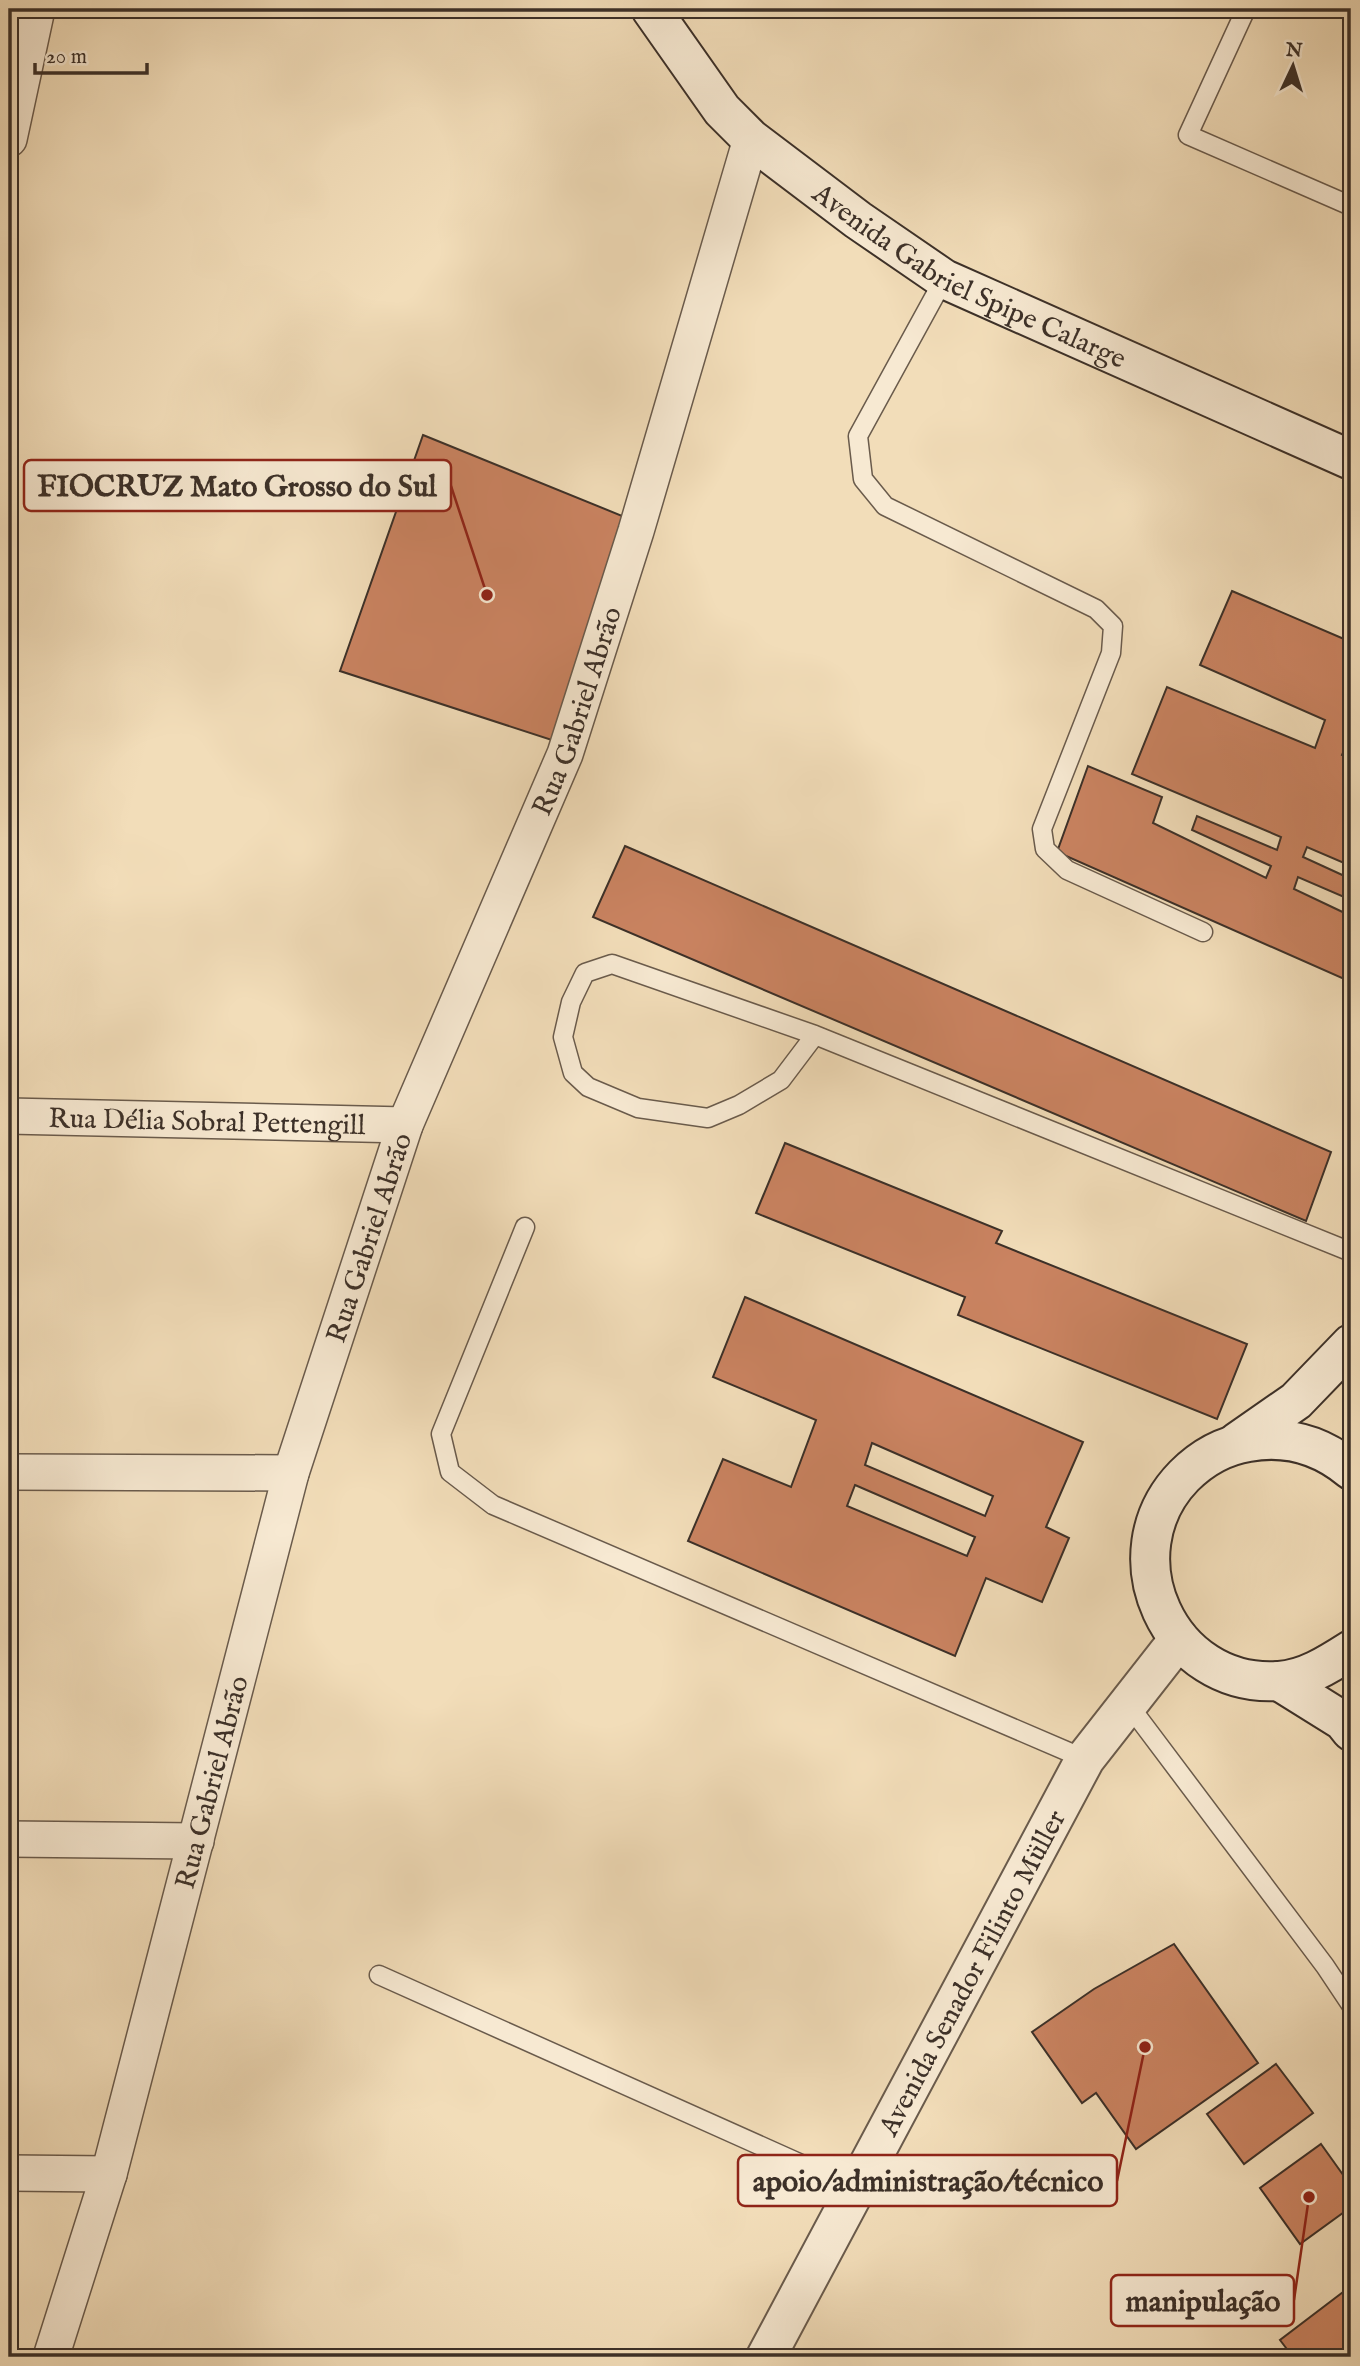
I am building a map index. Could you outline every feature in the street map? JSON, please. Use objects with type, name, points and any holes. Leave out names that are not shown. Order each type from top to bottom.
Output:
[{"type":"main road","name":"Avenida Gabriel Spipe Calarge","points":[[651,9],[722,110],[751,139],[858,220],[944,279],[1351,460]]},
{"type":"main road","points":[[1351,1343],[1296,1401],[1234,1444],[1198,1462],[1179,1481],[1170,1491],[1153,1527],[1149,1567],[1158,1606],[1179,1639],[1208,1663],[1242,1678],[1279,1681],[1318,1671],[1351,1650]]},
{"type":"main road","points":[[1234,1444],[1269,1438],[1303,1443],[1335,1457],[1351,1470]]},
{"type":"main road","name":"Avenida Senador Filinto Müller","points":[[766,2357],[1086,1759],[1179,1639]]},
{"type":"main road","points":[[1279,1681],[1343,1721],[1351,1731]]},
{"type":"street","points":[[9,139],[37,9]]},
{"type":"street","name":"Rua Gabriel Abrão","points":[[51,2357],[109,2174],[291,1473],[405,1125],[565,754],[639,518],[751,139]]},
{"type":"street","name":"Rua Délia Sobral Pettengill","points":[[9,1116],[405,1125]]},
{"type":"street","points":[[9,1472],[291,1473]]},
{"type":"street","points":[[9,1839],[196,1841]]},
{"type":"street","points":[[9,2173],[109,2174]]},
{"type":"lane","points":[[1245,9],[1188,135],[1351,206]]},
{"type":"lane","points":[[944,279],[858,436],[863,479],[885,506],[1096,609],[1113,626],[1111,653],[1042,829],[1045,849],[1067,870],[1203,932]]},
{"type":"lane","points":[[815,1035],[781,1080],[739,1105],[708,1118],[638,1108],[589,1087],[573,1073],[564,1037],[570,1002],[585,973],[612,964],[815,1035],[1351,1252]]},
{"type":"lane","points":[[525,1227],[441,1434],[450,1472],[493,1505],[1086,1759]]},
{"type":"lane","points":[[1128,1704],[1325,1966],[1351,2005]]},
{"type":"lane","points":[[379,1975],[857,2189]]},
{"type":"building","points":[[423,435],[632,520],[561,743],[340,671]]},
{"type":"building","points":[[1232,591],[1351,642],[1351,734],[1342,755],[1351,759],[1351,866],[1307,847],[1303,857],[1351,879],[1351,900],[1298,877],[1294,889],[1351,916],[1351,982],[1057,852],[1088,766],[1162,797],[1153,823],[1266,878],[1271,866],[1192,830],[1197,816],[1277,850],[1281,837],[1132,774],[1167,687],[1315,748],[1325,720],[1200,665]]},
{"type":"building","points":[[625,846],[1331,1152],[1306,1221],[593,917]]},
{"type":"building","points":[[785,1143],[1002,1231],[996,1243],[1247,1344],[1217,1419],[958,1315],[965,1297],[756,1213]]},
{"type":"building","points":[[745,1297],[1083,1442],[1046,1527],[1069,1538],[1042,1602],[986,1578],[955,1656],[688,1541],[723,1459],[791,1487],[816,1420],[713,1377]],"holes":[[[872,1443],[993,1496],[985,1516],[865,1465]],[[855,1485],[975,1537],[967,1556],[847,1506]]]},
{"type":"building","points":[[1174,1944],[1258,2063],[1136,2149],[1096,2093],[1082,2103],[1032,2032],[1094,1989]]},
{"type":"building","points":[[1276,2064],[1313,2113],[1244,2164],[1207,2114]]},
{"type":"building","points":[[1321,2144],[1351,2186],[1351,2207],[1300,2244],[1260,2188]]},
{"type":"building","points":[[1351,2286],[1351,2357],[1293,2357],[1280,2340]]},
{"type":"place","name":"FIOCRUZ Mato Grosso do Sul","points":[[487,595]]},
{"type":"place","name":"apoio/administração/técnico","points":[[1145,2047]]},
{"type":"place","name":"manipulação","points":[[1309,2197]]}]
